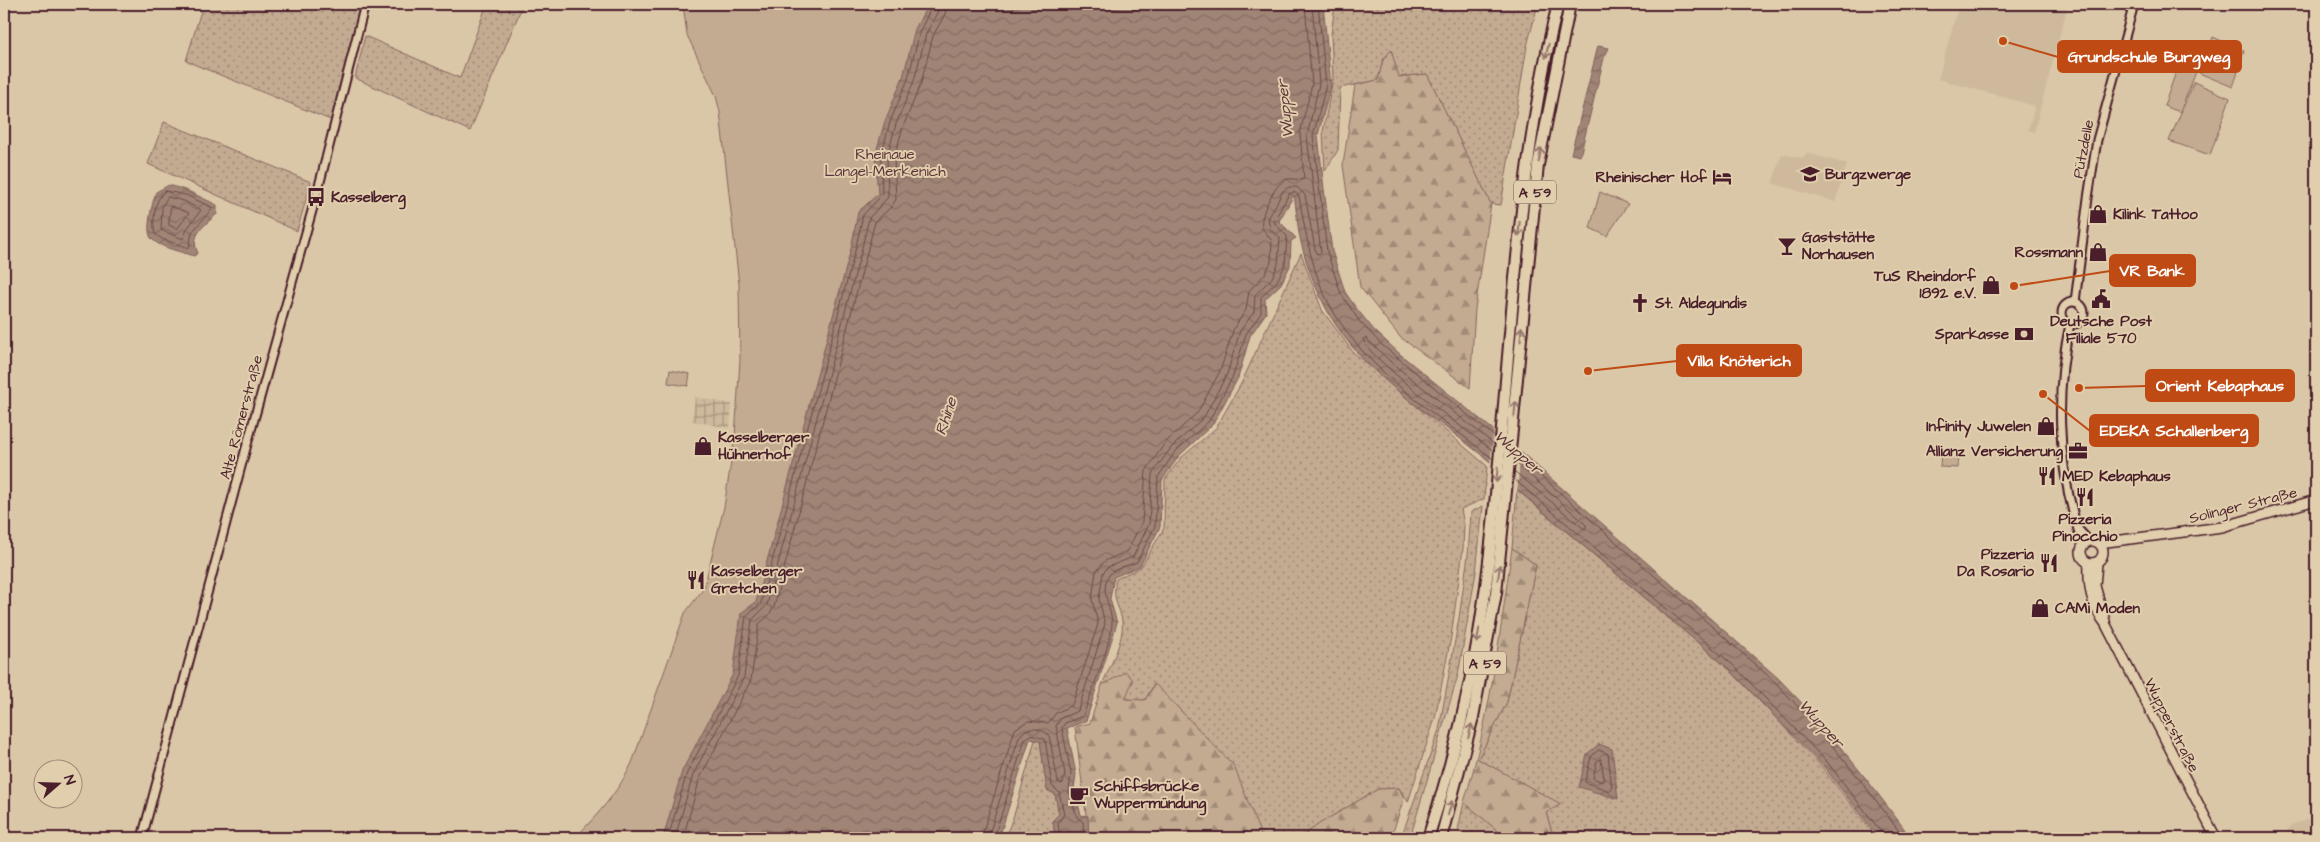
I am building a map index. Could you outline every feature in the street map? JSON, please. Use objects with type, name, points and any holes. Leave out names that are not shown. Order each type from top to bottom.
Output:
[{"type":"highway","name":"A 59","points":[[1428,838],[1455,747],[1468,690],[1490,547],[1521,209],[1531,132],[1558,4]]},
{"type":"highway","name":"A 59","points":[[1441,838],[1474,717],[1488,647],[1502,545],[1538,166],[1570,4]]},
{"type":"main road","name":"Solinger Straße","points":[[2099,543],[2222,527],[2316,500]]},
{"type":"main road","points":[[2103,552],[2116,541]]},
{"type":"main road","points":[[2086,543],[2099,543],[2103,552],[2102,559],[2093,563],[2084,560],[2081,555],[2086,543]]},
{"type":"main road","name":"Wupperstraße","points":[[2093,563],[2089,590],[2097,613],[2105,623],[2216,838]]},
{"type":"street","name":"Alte Römerstraße","points":[[142,838],[243,459],[325,164],[365,4]]},
{"type":"street","name":"Pützdelle","points":[[2075,302],[2088,198],[2098,140],[2134,4]]},
{"type":"street","points":[[2075,302],[2083,308],[2084,316],[2078,323],[2070,324],[2063,319],[2062,310],[2067,303],[2075,302]]},
{"type":"street","points":[[2070,324],[2063,362],[2063,442],[2068,488],[2078,529],[2086,543]]},
{"type":"shaded area","points":[[1959,4],[2068,4],[2034,132],[2028,130],[2035,106],[1938,79]]},
{"type":"shaded area","name":"Burgzwerge","points":[[1807,153],[1847,164],[1835,202],[1772,183],[1782,154],[1803,158]]},
{"type":"shaded area","points":[[695,397],[732,404],[730,428],[692,421]]},
{"type":"shaded area","points":[[2316,817],[2316,838],[2283,838],[2291,825]]},
{"type":"green space","points":[[203,4],[360,4],[333,121],[186,61]]},
{"type":"green space","points":[[487,4],[523,4],[470,131],[355,78],[365,36],[460,78]]},
{"type":"green space","name":"Rheinaue Langel-Merkenich","points":[[683,4],[1103,4],[835,838],[575,838],[606,803],[632,763],[685,613],[704,588],[724,507],[735,437],[740,360],[739,284],[720,112],[716,96],[687,35]]},
{"type":"green space","points":[[1335,4],[1538,4],[1527,46],[1501,205],[1491,204],[1427,74],[1399,77],[1383,60],[1378,80],[1340,88],[1338,150],[1325,171],[1323,131],[1333,79],[1331,35]]},
{"type":"green space","points":[[2213,37],[2244,51],[2233,87],[2199,73]]},
{"type":"green space","points":[[1391,50],[1399,77],[1427,74],[1491,204],[1475,309],[1470,388],[1400,337],[1360,287],[1343,165],[1355,85],[1378,80],[1383,60]]},
{"type":"green space","points":[[2178,66],[2196,72],[2180,112],[2164,106]]},
{"type":"green space","points":[[2194,82],[2230,98],[2210,155],[2169,141]]},
{"type":"green space","points":[[164,122],[311,182],[297,231],[148,164]]},
{"type":"green space","points":[[1600,192],[1628,204],[1607,236],[1590,228]]},
{"type":"green space","points":[[1301,253],[1322,310],[1353,352],[1487,466],[1484,499],[1461,509],[1464,525],[1463,549],[1451,637],[1435,718],[1408,802],[1399,788],[1378,789],[1319,824],[1300,838],[1262,838],[1255,824],[1154,684],[1145,700],[1125,699],[1102,685],[1121,636],[1122,621],[1115,597],[1116,579],[1141,567],[1164,528],[1165,479],[1181,458],[1216,428],[1242,382]]},
{"type":"green space","points":[[670,370],[690,374],[688,386],[668,383]]},
{"type":"green space","points":[[1941,451],[1959,452],[1958,468],[1940,467]]},
{"type":"green space","points":[[1517,490],[1729,669],[1821,766],[1877,838],[1549,838],[1553,835],[1546,813],[1560,804],[1478,759],[1507,702],[1536,565],[1512,548]]},
{"type":"green space","points":[[1483,506],[1476,572],[1458,675],[1410,838],[1401,838],[1439,730],[1459,618],[1468,555],[1471,512]]},
{"type":"green space","points":[[1512,548],[1536,565],[1507,702],[1478,759],[1561,804],[1546,813],[1553,835],[1549,838],[1506,838],[1464,802],[1481,740]]},
{"type":"green space","points":[[1126,672],[1133,680],[1125,699],[1145,700],[1155,684],[1234,766],[1262,838],[1089,838],[1075,727],[1090,723],[1102,685]]},
{"type":"green space","points":[[1035,740],[1040,741],[1047,790],[1055,794],[1059,814],[1053,820],[1055,838],[1005,838],[1014,815]]},
{"type":"green space","points":[[1399,788],[1404,798],[1391,838],[1300,838],[1319,824],[1378,789]]},
{"type":"green space","points":[[1464,802],[1506,838],[1467,838],[1458,830]]},
{"type":"water","points":[[928,4],[1323,4],[1331,85],[1318,135],[1332,251],[1345,292],[1356,308],[1374,330],[1401,355],[1523,454],[1778,678],[1814,716],[1880,796],[1911,838],[1879,838],[1824,767],[1730,670],[1519,491],[1489,461],[1401,394],[1360,356],[1328,312],[1314,283],[1301,243],[1294,195],[1279,221],[1296,238],[1291,241],[1290,266],[1281,284],[1265,299],[1266,313],[1250,336],[1238,378],[1213,424],[1179,456],[1162,480],[1160,527],[1140,566],[1114,577],[1110,599],[1117,623],[1086,721],[1067,728],[1076,774],[1074,789],[1081,815],[1088,816],[1089,838],[1055,838],[1053,820],[1059,814],[1055,794],[1047,790],[1040,741],[1030,739],[999,838],[663,838],[682,771],[733,674],[741,613],[756,602],[851,249],[858,212],[878,194],[875,156],[885,121],[903,77],[915,29]]},
{"type":"water","points":[[1598,46],[1609,48],[1604,58],[1580,156],[1571,154]]},
{"type":"water","points":[[169,185],[188,191],[217,205],[217,214],[203,226],[197,236],[195,241],[198,253],[194,256],[160,244],[151,238],[149,234],[150,215],[156,192]]},
{"type":"water","points":[[1599,744],[1612,749],[1618,799],[1579,787],[1587,754]]},
{"type":"pier","points":[[1494,426],[1521,449],[1517,493],[1490,466]]},
{"type":"place","name":"Grundschule Burgweg","points":[[2003,41]]},
{"type":"place","name":"Burgzwerge","points":[[1810,174]]},
{"type":"place","name":"Rheinischer Hof","points":[[1722,177]]},
{"type":"place","name":"Kasselberg","points":[[316,197]]},
{"type":"place","name":"Kilink Tattoo","points":[[2098,214]]},
{"type":"place","name":"Gaststätte Norhausen","points":[[1787,246]]},
{"type":"place","name":"Rossmann","points":[[2098,252]]},
{"type":"place","name":"TuS Rheindorf 1892 e.V.","points":[[1991,285]]},
{"type":"place","name":"VR Bank","points":[[2014,286]]},
{"type":"place","name":"Deutsche Post Filiale 570","points":[[2101,299]]},
{"type":"place","name":"St. Aldegundis","points":[[1640,303]]},
{"type":"place","name":"Sparkasse","points":[[2024,334]]},
{"type":"place","name":"Villa Knöterich","points":[[1588,371]]},
{"type":"place","name":"Orient Kebaphaus","points":[[2079,388]]},
{"type":"place","name":"EDEKA Schallenberg","points":[[2043,394]]},
{"type":"place","name":"Infinity Juwelen","points":[[2046,426]]},
{"type":"place","name":"Kasselberger Hühnerhof","points":[[703,446]]},
{"type":"place","name":"Allianz Versicherung","points":[[2078,451]]},
{"type":"place","name":"MED Kebaphaus","points":[[2047,476]]},
{"type":"place","name":"Pizzeria Pinocchio","points":[[2085,497]]},
{"type":"place","name":"Pizzeria Da Rosario","points":[[2049,563]]},
{"type":"place","name":"Kasselberger Gretchen","points":[[696,580]]},
{"type":"place","name":"CAMi Moden","points":[[2040,608]]},
{"type":"place","name":"Schiffsbrücke Wuppermündung","points":[[1079,795]]},
{"type":"water label","name":"Wupper","points":[[1284,109]]},
{"type":"water label","name":"Rhine","points":[[945,416]]},
{"type":"water label","name":"Wupper","points":[[1519,452]]},
{"type":"water label","name":"Wupper","points":[[1822,723]]}]
